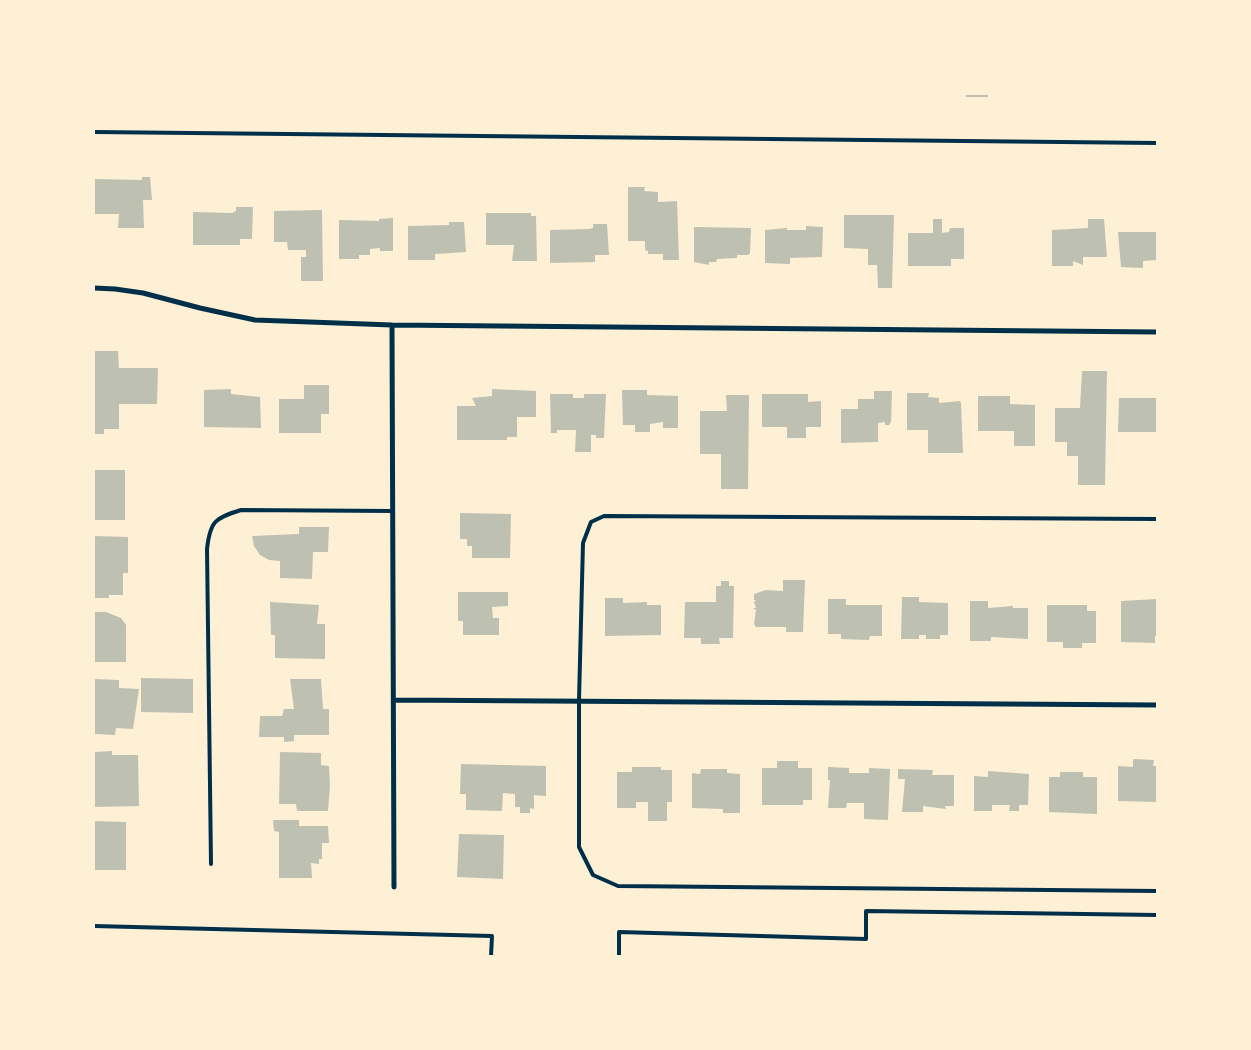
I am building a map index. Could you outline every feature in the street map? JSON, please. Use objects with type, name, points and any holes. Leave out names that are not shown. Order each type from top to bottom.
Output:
[{"type":"street","points":[[94,288],[143,293],[255,320],[392,325],[1157,332]]},
{"type":"street","points":[[392,325],[394,888]]},
{"type":"street","points":[[394,700],[1157,704]]},
{"type":"lane","points":[[94,132],[1157,143]]},
{"type":"lane","points":[[211,864],[206,549],[209,531],[221,516],[241,510],[393,511]]},
{"type":"lane","points":[[1157,519],[604,516],[590,522],[583,542],[579,700],[579,847],[593,875],[618,886],[1157,892]]},
{"type":"lane","points":[[619,956],[619,932],[866,939],[866,911],[1157,915]]},
{"type":"lane","points":[[94,926],[492,936],[491,956]]},
{"type":"building","points":[[966,94],[988,94],[988,97],[966,97]]},
{"type":"building","points":[[142,177],[150,177],[152,200],[143,200],[144,228],[118,228],[119,214],[94,214],[94,179],[142,180]]},
{"type":"building","points":[[628,187],[645,187],[644,191],[658,192],[658,202],[677,201],[679,260],[663,260],[663,254],[648,254],[648,251],[645,250],[645,241],[628,241]]},
{"type":"building","points":[[236,207],[253,207],[252,239],[240,239],[240,245],[193,245],[193,212],[232,213],[236,211]]},
{"type":"building","points":[[322,210],[323,281],[301,281],[301,257],[306,257],[306,250],[288,250],[287,242],[274,242],[274,211]]},
{"type":"building","points":[[486,213],[531,213],[531,216],[536,216],[537,261],[512,261],[514,245],[486,245]]},
{"type":"building","points":[[844,215],[894,215],[892,288],[878,288],[877,265],[868,265],[868,249],[844,248]]},
{"type":"building","points":[[393,218],[393,251],[380,251],[380,248],[370,249],[370,255],[359,255],[359,259],[339,259],[339,220],[379,221],[379,219]]},
{"type":"building","points":[[933,219],[942,219],[942,233],[949,232],[950,228],[964,228],[964,259],[951,259],[951,266],[908,266],[908,233],[933,233]]},
{"type":"building","points":[[1088,219],[1104,219],[1107,257],[1083,257],[1083,265],[1073,261],[1073,266],[1052,266],[1052,230],[1088,228]]},
{"type":"building","points":[[449,222],[464,222],[466,252],[435,254],[435,260],[408,260],[408,226],[449,225]]},
{"type":"building","points":[[593,224],[607,224],[609,255],[595,255],[595,262],[550,263],[550,230],[589,229],[593,228]]},
{"type":"building","points":[[806,226],[823,227],[822,257],[790,258],[790,264],[765,263],[765,230],[787,228],[787,230],[806,230]]},
{"type":"building","points":[[694,227],[751,228],[750,253],[748,255],[737,255],[737,258],[717,259],[716,262],[709,262],[709,265],[694,262]]},
{"type":"building","points":[[1118,232],[1157,232],[1157,260],[1143,261],[1143,268],[1121,267]]},
{"type":"building","points":[[94,351],[118,351],[119,368],[158,368],[157,404],[119,404],[119,429],[104,429],[104,434],[94,434]]},
{"type":"building","points":[[1082,371],[1107,371],[1105,485],[1078,485],[1078,456],[1067,456],[1067,442],[1055,442],[1055,408],[1080,408]]},
{"type":"building","points":[[304,385],[329,385],[329,414],[321,414],[321,433],[279,433],[279,399],[304,399]]},
{"type":"building","points":[[231,389],[231,394],[260,397],[261,428],[204,427],[204,390]]},
{"type":"building","points":[[492,389],[536,391],[536,417],[517,417],[517,437],[507,437],[507,440],[457,440],[457,406],[476,406],[472,398],[492,396]]},
{"type":"building","points":[[622,390],[647,390],[647,395],[678,396],[678,428],[663,428],[663,422],[650,424],[650,432],[635,432],[635,425],[623,425]]},
{"type":"building","points":[[874,391],[892,391],[891,422],[889,425],[885,425],[885,422],[878,423],[878,442],[841,443],[841,409],[858,409],[858,399],[874,399]]},
{"type":"building","points":[[907,393],[929,393],[928,397],[939,398],[939,403],[960,401],[963,453],[928,453],[928,430],[907,430]]},
{"type":"building","points":[[550,394],[573,394],[573,398],[584,398],[584,394],[606,394],[604,438],[596,438],[596,435],[591,435],[591,452],[575,452],[576,430],[557,430],[557,433],[551,433]]},
{"type":"building","points":[[762,394],[808,394],[808,402],[821,401],[821,427],[806,427],[806,438],[787,438],[787,427],[762,427]]},
{"type":"building","points":[[726,395],[749,395],[748,489],[721,489],[721,454],[700,454],[700,411],[727,411]]},
{"type":"building","points":[[978,396],[1010,396],[1010,404],[1035,405],[1035,446],[1014,446],[1014,431],[978,431]]},
{"type":"building","points":[[1119,398],[1157,398],[1157,432],[1118,432]]},
{"type":"building","points":[[94,470],[125,470],[125,520],[94,520]]},
{"type":"building","points":[[460,513],[511,514],[510,558],[472,558],[472,546],[467,546],[467,539],[460,539]]},
{"type":"building","points":[[299,527],[329,527],[328,552],[313,552],[312,579],[280,578],[280,561],[269,560],[260,555],[254,546],[252,536],[299,534]]},
{"type":"building","points":[[94,536],[128,537],[128,573],[123,573],[123,595],[109,595],[109,598],[94,598]]},
{"type":"building","points":[[783,580],[805,580],[803,632],[786,632],[786,627],[756,627],[754,624],[756,610],[753,608],[756,608],[754,602],[756,600],[754,600],[754,594],[766,590],[783,591]]},
{"type":"building","points":[[721,581],[729,581],[729,586],[734,586],[733,638],[719,638],[720,644],[701,644],[701,638],[684,638],[685,602],[716,602],[716,586],[721,586]]},
{"type":"building","points":[[458,592],[508,592],[508,606],[492,607],[493,618],[499,618],[499,635],[463,635],[463,621],[458,621]]},
{"type":"building","points":[[902,597],[919,597],[919,602],[948,603],[948,635],[940,635],[940,639],[926,639],[926,635],[919,635],[919,639],[901,639]]},
{"type":"building","points":[[605,598],[623,598],[623,603],[647,602],[647,605],[661,605],[661,635],[605,636]]},
{"type":"building","points":[[828,599],[846,599],[846,605],[882,605],[882,636],[870,636],[869,640],[841,639],[841,634],[828,634]]},
{"type":"building","points":[[1157,599],[1157,636],[1155,636],[1155,643],[1121,642],[1121,601]]},
{"type":"building","points":[[970,601],[988,601],[988,608],[1013,606],[1013,608],[1028,608],[1028,639],[991,637],[991,641],[970,641]]},
{"type":"building","points":[[270,602],[319,605],[317,624],[325,624],[325,659],[275,658],[275,635],[271,635]]},
{"type":"building","points":[[1047,605],[1087,605],[1087,611],[1096,611],[1096,643],[1082,643],[1082,648],[1063,648],[1063,642],[1047,642]]},
{"type":"building","points":[[94,612],[106,612],[121,618],[126,625],[126,662],[94,662]]},
{"type":"building","points":[[141,678],[193,679],[193,713],[141,712]]},
{"type":"building","points":[[94,679],[119,680],[119,688],[139,689],[133,729],[116,728],[115,735],[94,734]]},
{"type":"building","points":[[290,679],[321,679],[323,709],[329,709],[329,735],[294,735],[294,741],[284,742],[284,737],[259,737],[260,716],[282,716],[284,709],[294,709]]},
{"type":"building","points":[[112,751],[112,755],[138,755],[139,806],[94,807],[94,752]]},
{"type":"building","points":[[280,752],[321,753],[321,765],[329,766],[328,811],[297,811],[296,804],[279,804]]},
{"type":"building","points":[[1133,759],[1154,760],[1153,766],[1157,766],[1157,802],[1118,801],[1118,766],[1133,767]]},
{"type":"building","points":[[777,761],[798,761],[798,768],[812,768],[812,800],[803,800],[803,805],[762,805],[762,768],[777,768]]},
{"type":"building","points":[[461,764],[546,766],[546,796],[534,795],[534,809],[530,808],[530,813],[520,813],[520,807],[515,807],[515,794],[503,793],[502,811],[466,810],[466,794],[460,794]]},
{"type":"building","points":[[632,767],[661,767],[661,770],[672,770],[672,802],[667,802],[667,821],[648,821],[648,802],[636,802],[636,808],[617,808],[617,772],[632,772]]},
{"type":"building","points":[[828,767],[849,768],[849,773],[869,773],[869,768],[890,769],[888,820],[864,819],[864,803],[847,803],[846,808],[828,808],[830,780],[828,780]]},
{"type":"building","points":[[701,769],[727,769],[727,773],[740,774],[740,813],[723,813],[723,809],[692,808],[692,773],[700,774]]},
{"type":"building","points":[[898,769],[933,770],[932,775],[954,775],[954,806],[945,806],[946,809],[923,806],[923,812],[902,812],[905,779],[898,779]]},
{"type":"building","points":[[988,771],[1029,774],[1028,805],[1019,805],[1019,811],[1009,811],[1010,805],[992,805],[992,811],[974,811],[974,776],[988,777]]},
{"type":"building","points":[[1060,772],[1083,772],[1083,777],[1097,777],[1097,814],[1049,812],[1049,777],[1060,777]]},
{"type":"building","points":[[273,820],[299,820],[299,826],[328,826],[329,843],[322,843],[322,859],[319,859],[319,864],[311,863],[312,878],[279,878],[279,832],[274,831]]},
{"type":"building","points":[[94,821],[126,822],[126,870],[94,870]]},
{"type":"building","points":[[459,834],[504,835],[503,879],[457,877]]}]
